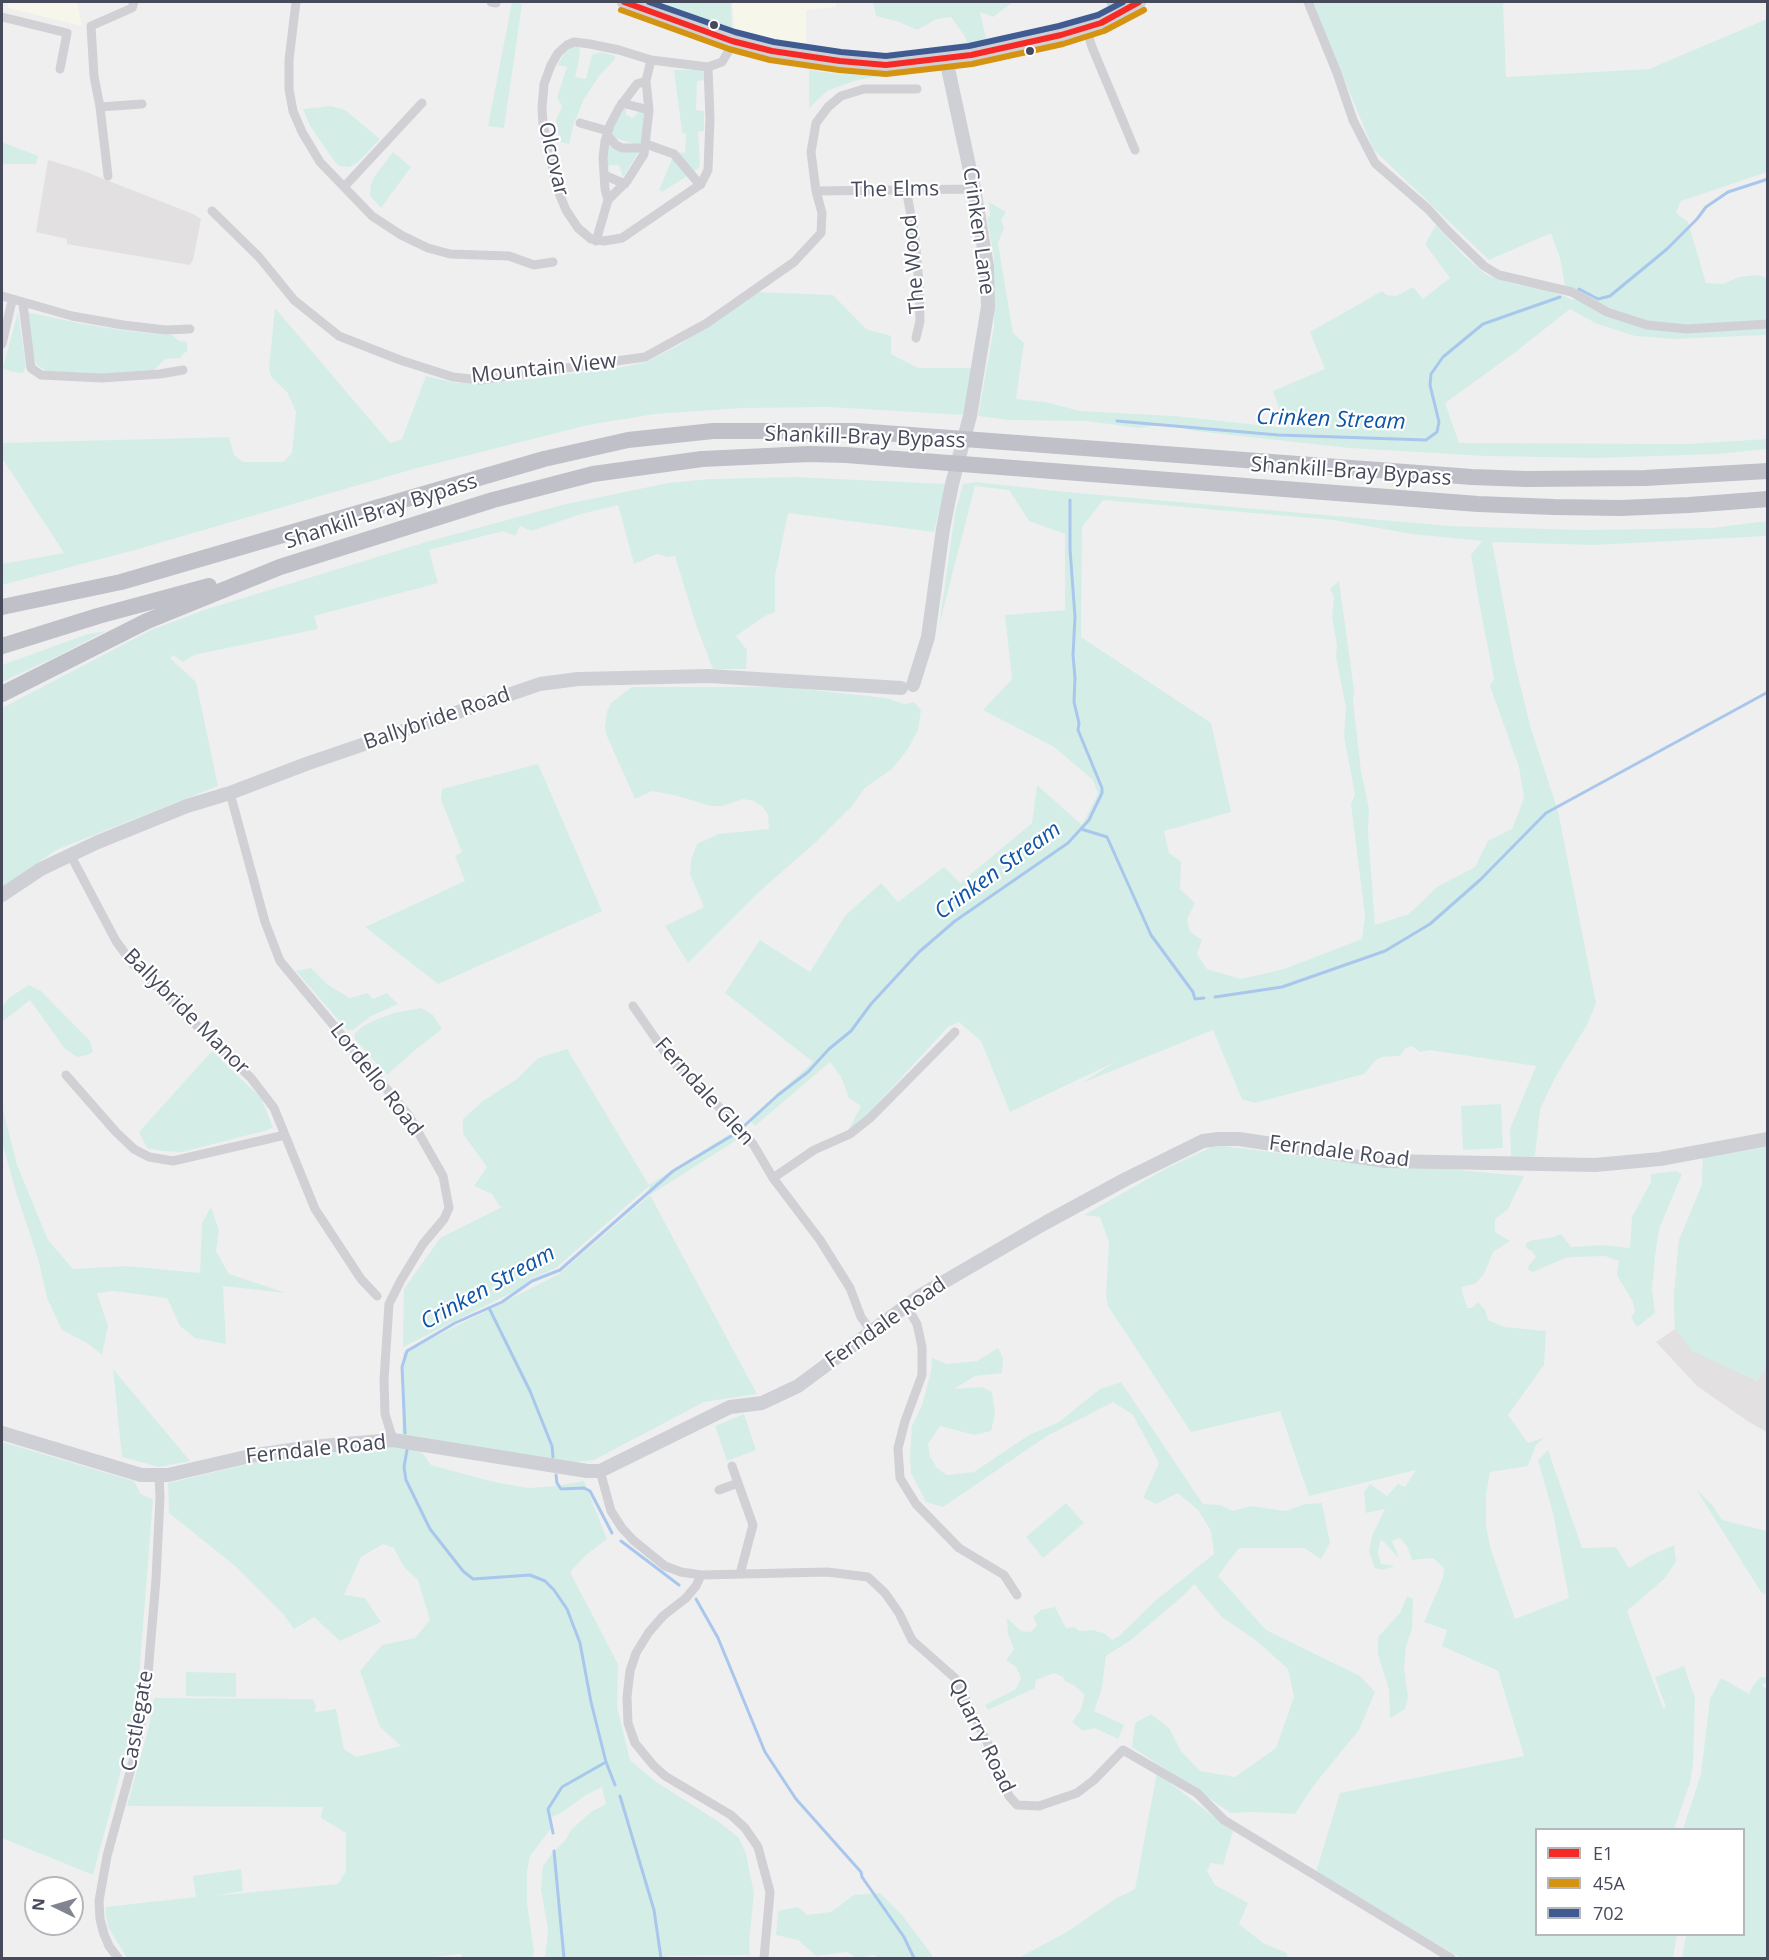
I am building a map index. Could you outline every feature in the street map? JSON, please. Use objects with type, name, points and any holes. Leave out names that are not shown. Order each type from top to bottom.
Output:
[{"type":"highway","name":"Shankill-Bray Bypass","points":[[2,608],[121,582],[544,459],[628,440],[713,431],[857,431],[1472,477],[1645,478],[1767,471]]},
{"type":"highway","name":"Shankill-Bray Bypass","points":[[2,694],[147,621],[280,567],[493,500],[593,474],[735,456],[846,455],[1489,505],[1621,508],[1767,499]]},
{"type":"highway","points":[[2,646],[98,616],[280,567]]},
{"type":"highway","points":[[2,616],[121,582]]},
{"type":"street","points":[[108,176],[94,76],[91,26],[132,8],[134,2]]},
{"type":"street","points":[[296,2],[289,60],[289,89],[293,111],[320,162],[372,216],[401,236],[428,248],[450,254],[509,256],[534,266],[553,262]]},
{"type":"street","points":[[1111,2],[1118,15]]},
{"type":"street","points":[[634,3],[732,41],[789,55],[866,63],[907,64],[1011,47],[1086,28],[1118,15],[1139,2]]},
{"type":"street","points":[[1308,2],[1353,120],[1376,163],[1428,209],[1484,266],[1499,275],[1572,292],[1607,312],[1647,325],[1687,329],[1767,324]]},
{"type":"street","points":[[2,17],[67,33],[60,69]]},
{"type":"street","points":[[1086,28],[1135,150]]},
{"type":"street","points":[[646,81],[637,84],[622,103],[608,133],[603,158],[608,200],[596,241],[614,241],[621,238],[700,185],[706,177],[710,119],[708,67],[722,62],[732,41]]},
{"type":"street","name":"Olcovar","points":[[596,241],[578,228],[566,210],[557,188],[543,124],[544,84],[551,64],[558,53],[574,42],[619,50],[651,60],[708,67]]},
{"type":"street","name":"Crinken Lane","points":[[907,686],[928,637],[943,529],[970,416],[988,307],[987,266],[974,189],[946,59]]},
{"type":"street","points":[[608,200],[625,184],[644,154],[649,110],[646,81],[651,60]]},
{"type":"street","points":[[816,191],[811,152],[816,123],[828,108],[841,96],[864,89],[917,89]]},
{"type":"street","points":[[344,187],[422,103]]},
{"type":"street","points":[[622,103],[649,110]]},
{"type":"street","points":[[100,107],[142,104]]},
{"type":"street","points":[[580,123],[608,133],[616,145],[622,148],[645,146],[674,154],[700,185]]},
{"type":"street","points":[[604,175],[625,184]]},
{"type":"street","name":"The Wood","points":[[906,189],[915,237],[919,284],[920,321],[916,339]]},
{"type":"street","name":"The Elms","points":[[816,191],[974,189]]},
{"type":"street","name":"Mountain View","points":[[212,212],[259,257],[294,300],[339,336],[400,360],[453,377],[480,380],[645,357],[707,323],[794,262],[821,233],[822,213],[816,191]]},
{"type":"street","points":[[2,296],[22,304],[72,316],[123,325],[166,330],[190,329]]},
{"type":"street","points":[[2,344],[12,301]]},
{"type":"street","points":[[22,304],[31,368],[41,375],[102,378],[183,370]]},
{"type":"street","name":"Ballybride Road","points":[[2,895],[41,870],[98,842],[187,806],[540,684],[578,680],[709,676],[907,686]]},
{"type":"street","name":"Lordello Road","points":[[230,793],[265,922],[280,961],[409,1116],[443,1176],[449,1208],[444,1220],[423,1244],[389,1304],[384,1380],[385,1414],[393,1440]]},
{"type":"street","name":"Ballybride Manor","points":[[71,856],[116,941],[132,963],[251,1078],[274,1108],[315,1209],[362,1279],[377,1296]]},
{"type":"street","name":"Ferndale Glen","points":[[633,1006],[669,1058],[753,1144],[773,1178],[820,1240],[850,1288],[861,1317],[870,1331]]},
{"type":"street","points":[[773,1178],[814,1150],[850,1134],[870,1118],[955,1032]]},
{"type":"street","points":[[66,1075],[116,1132],[134,1149],[149,1157],[173,1161],[285,1134]]},
{"type":"street","name":"Ferndale Road","points":[[2,1433],[141,1475],[168,1475],[250,1456],[311,1447],[393,1440],[587,1471],[600,1471],[730,1407],[762,1403],[798,1386],[918,1297],[1045,1223],[1203,1141],[1239,1139],[1385,1161],[1595,1165],[1660,1159],[1767,1139]]},
{"type":"street","points":[[907,1306],[917,1324],[922,1347],[922,1375],[904,1421],[898,1448],[900,1478],[916,1504],[959,1548],[1004,1575],[1017,1595]]},
{"type":"street","points":[[732,1466],[753,1526],[740,1574]]},
{"type":"street","name":"Quarry Road","points":[[600,1471],[611,1511],[622,1528],[665,1566],[681,1572],[701,1575],[827,1572],[868,1577],[885,1593],[899,1613],[912,1641],[955,1678],[988,1744],[1009,1796],[1017,1805],[1039,1806],[1077,1793],[1094,1780],[1123,1750],[1197,1793],[1224,1820],[1452,1959]]},
{"type":"street","name":"Castlegate","points":[[118,1959],[104,1934],[99,1901],[107,1856],[135,1754],[146,1698],[156,1579],[159,1476]]},
{"type":"street","points":[[719,1490],[738,1483]]},
{"type":"street","points":[[701,1575],[696,1586],[686,1598],[663,1616],[649,1632],[636,1653],[630,1671],[627,1696],[628,1723],[635,1743],[653,1765],[665,1776],[731,1815],[745,1828],[758,1847],[770,1892],[764,1959]]},
{"type":"shaded area","points":[[9,2],[77,2],[82,26],[8,8]]},
{"type":"shaded area","points":[[732,2],[836,2],[836,7],[806,10],[806,49],[735,32]]},
{"type":"shaded area","points":[[48,160],[81,170],[201,219],[190,265],[67,244],[67,239],[36,232]]},
{"type":"shaded area","points":[[1767,1147],[1767,1432],[1697,1386],[1656,1342],[1675,1329],[1674,1295],[1679,1240],[1702,1185],[1703,1158]]},
{"type":"green space","points":[[512,2],[522,4],[504,128],[488,126]]},
{"type":"green space","points":[[646,2],[731,2],[732,30]]},
{"type":"green space","points":[[873,2],[1013,2],[993,17],[980,12],[987,43],[969,47],[964,35],[951,17],[937,19],[917,30],[897,21],[876,16]]},
{"type":"green space","points":[[1312,2],[1503,2],[1506,77],[1649,69],[1767,19],[1767,172],[1681,201],[1676,213],[1688,222],[1706,283],[1723,284],[1739,277],[1757,275],[1767,278],[1767,335],[1675,339],[1635,336],[1595,323],[1570,309],[1445,403],[1459,443],[1688,444],[1767,439],[1767,449],[1717,454],[1597,458],[1485,456],[1349,448],[1195,431],[1167,424],[1140,428],[1086,421],[1009,420],[978,416],[994,327],[994,257],[987,217],[990,216],[989,202],[1006,212],[1001,220],[1004,228],[998,243],[1013,333],[1024,343],[1016,399],[1046,402],[1080,411],[1174,416],[1286,428],[1273,391],[1325,369],[1310,332],[1382,291],[1387,295],[1396,296],[1413,287],[1423,299],[1450,278],[1425,244],[1436,225],[1464,256],[1487,275],[1514,284],[1549,290],[1573,300],[1581,295],[1565,286],[1560,258],[1551,233],[1489,260],[1373,149]]},
{"type":"green space","points":[[578,46],[580,50],[575,77],[586,79],[592,55],[601,52],[615,56],[615,59],[599,76],[584,99],[574,123],[569,144],[560,142],[556,120],[562,106],[557,98],[567,67],[557,65],[564,54]]},
{"type":"green space","points":[[674,70],[702,70],[705,80],[697,81],[696,110],[704,111],[704,131],[698,132],[700,165],[698,169],[662,192],[659,190],[675,152],[685,153],[686,134],[682,132]]},
{"type":"green space","points":[[809,70],[878,76],[854,81],[827,91],[809,108]]},
{"type":"green space","points":[[331,106],[345,110],[380,139],[358,162],[350,167],[339,166],[335,162],[310,126],[303,109]]},
{"type":"green space","points":[[626,106],[626,115],[633,118],[639,111],[645,112],[641,146],[611,137],[613,122]]},
{"type":"green space","points":[[608,141],[640,150],[623,177],[619,165],[610,165],[605,173]]},
{"type":"green space","points":[[2,142],[38,156],[36,164],[2,164]]},
{"type":"green space","points":[[393,152],[411,167],[381,208],[370,196],[371,185],[374,177]]},
{"type":"green space","points":[[756,292],[833,295],[866,329],[891,336],[891,354],[918,368],[974,368],[963,415],[830,407],[743,408],[655,414],[588,425],[410,470],[135,550],[2,585],[2,564],[64,553],[2,458],[2,443],[229,437],[234,455],[243,462],[283,462],[292,453],[296,412],[287,392],[272,378],[269,369],[275,308],[390,443],[402,439],[426,376],[456,383],[493,383],[618,368],[646,362],[679,345]]},
{"type":"green space","points":[[18,312],[26,366],[23,373],[3,368]]},
{"type":"green space","points":[[27,312],[83,324],[172,335],[179,341],[187,342],[187,352],[180,358],[165,359],[154,370],[103,374],[46,371],[37,365],[33,356]]},
{"type":"green space","points":[[795,477],[946,484],[934,532],[788,513],[775,576],[775,612],[765,616],[736,636],[747,650],[746,669],[713,669],[696,625],[675,556],[657,554],[634,564],[618,505],[581,514],[531,531],[520,526],[515,536],[503,531],[429,550],[438,583],[314,616],[318,629],[194,655],[183,662],[173,655],[170,658],[196,682],[218,786],[56,850],[2,889],[2,708],[151,630],[204,610],[426,542],[562,505],[668,483],[709,479]]},
{"type":"green space","points":[[976,482],[1449,526],[1584,530],[1712,528],[1767,521],[1767,536],[1595,545],[1492,542],[1515,664],[1531,729],[1558,811],[1596,1003],[1587,1025],[1556,1076],[1540,1109],[1535,1156],[1511,1157],[1510,1129],[1536,1066],[1429,1050],[1420,1052],[1412,1046],[1406,1048],[1400,1056],[1382,1057],[1376,1060],[1364,1074],[1255,1103],[1242,1099],[1213,1030],[1082,1083],[1115,1062],[1010,1112],[981,1041],[959,1022],[948,1027],[866,1116],[849,1129],[861,1106],[849,1098],[841,1077],[830,1062],[755,1126],[749,1119],[813,1062],[725,993],[760,940],[810,972],[845,916],[881,883],[898,902],[944,867],[960,883],[1032,823],[1037,785],[1082,825],[1098,794],[1093,780],[1054,747],[983,710],[1012,679],[1005,615],[1065,610],[1065,534],[1029,521],[1009,490],[975,486],[939,626],[955,513],[963,484]],"holes":[[[1103,500],[1333,520],[1412,534],[1482,541],[1471,555],[1494,679],[1490,686],[1519,767],[1524,798],[1512,829],[1488,841],[1475,867],[1437,887],[1409,914],[1375,925],[1368,832],[1369,809],[1361,771],[1353,701],[1354,690],[1339,581],[1330,589],[1334,597],[1332,617],[1337,645],[1336,657],[1346,708],[1344,736],[1355,795],[1351,804],[1365,916],[1362,939],[1284,969],[1241,979],[1207,969],[1197,954],[1202,940],[1190,932],[1187,919],[1195,903],[1180,889],[1181,862],[1169,853],[1164,831],[1231,812],[1211,723],[1081,637],[1082,527]]]},
{"type":"green space","points":[[106,631],[2,682],[2,665],[88,634]]},
{"type":"green space","points":[[632,687],[785,687],[886,698],[905,704],[914,702],[921,710],[918,730],[908,749],[892,769],[865,788],[852,806],[816,842],[760,891],[688,963],[665,926],[704,907],[690,874],[691,860],[697,844],[718,834],[769,829],[768,815],[763,807],[754,801],[743,799],[723,806],[711,806],[652,791],[635,799],[605,727],[607,711],[611,703]]},
{"type":"green space","points":[[538,764],[602,911],[438,984],[365,927],[465,881],[455,856],[462,852],[441,800],[442,789]]},
{"type":"green space","points":[[311,968],[328,985],[350,998],[367,993],[373,999],[387,993],[398,1004],[371,1016],[353,1030],[347,1030],[296,971]]},
{"type":"green space","points":[[29,985],[41,991],[90,1041],[93,1052],[77,1057],[65,1049],[30,1000],[2,1022],[2,1007],[10,997]]},
{"type":"green space","points":[[421,1008],[433,1015],[442,1029],[387,1075],[355,1039],[355,1033],[375,1020],[394,1013]]},
{"type":"green space","points":[[567,1049],[649,1185],[737,1129],[743,1136],[650,1195],[649,1186],[556,1268],[403,1347],[404,1289],[440,1238],[502,1207],[492,1194],[474,1186],[487,1167],[463,1134],[463,1119],[483,1101],[517,1079],[538,1058]]},
{"type":"green space","points":[[212,1051],[261,1098],[273,1127],[182,1152],[147,1148],[139,1132]]},
{"type":"green space","points":[[1501,1104],[1503,1148],[1463,1150],[1461,1106]]},
{"type":"green space","points":[[2,1106],[17,1165],[48,1240],[73,1269],[126,1266],[200,1273],[202,1223],[211,1207],[219,1231],[216,1251],[229,1274],[286,1293],[223,1286],[226,1344],[195,1338],[180,1326],[167,1298],[113,1291],[97,1293],[108,1326],[102,1355],[87,1343],[62,1330],[47,1298],[39,1262],[2,1142]]},
{"type":"green space","points":[[1216,1145],[1294,1155],[1524,1176],[1508,1209],[1495,1219],[1495,1232],[1510,1241],[1493,1252],[1484,1274],[1475,1284],[1461,1287],[1467,1308],[1472,1308],[1478,1302],[1485,1310],[1488,1320],[1505,1327],[1546,1331],[1544,1365],[1508,1415],[1528,1443],[1545,1437],[1536,1445],[1528,1466],[1490,1472],[1486,1495],[1486,1526],[1491,1550],[1515,1619],[1569,1598],[1553,1513],[1538,1460],[1548,1450],[1582,1548],[1616,1547],[1629,1568],[1674,1545],[1676,1562],[1664,1579],[1627,1611],[1663,1708],[1666,1707],[1655,1677],[1684,1666],[1695,1698],[1693,1764],[1690,1783],[1674,1828],[1535,1828],[1535,1936],[1677,1936],[1673,1958],[1461,1958],[1316,1872],[1340,1793],[1524,1756],[1498,1671],[1442,1646],[1447,1630],[1424,1622],[1443,1578],[1444,1568],[1433,1558],[1412,1560],[1407,1546],[1400,1538],[1392,1541],[1399,1558],[1381,1539],[1378,1552],[1381,1564],[1395,1566],[1382,1570],[1375,1568],[1369,1551],[1372,1536],[1385,1509],[1366,1513],[1364,1492],[1370,1484],[1387,1496],[1398,1484],[1405,1487],[1416,1470],[1309,1496],[1280,1411],[1191,1432],[1108,1306],[1106,1295],[1109,1242],[1100,1217],[1084,1215],[1167,1168]]},
{"type":"green space","points":[[1767,1147],[1768,1365],[1757,1381],[1692,1351],[1675,1329],[1674,1295],[1679,1240],[1702,1185],[1703,1158]]},
{"type":"green space","points":[[1676,1171],[1682,1174],[1659,1229],[1655,1256],[1652,1289],[1655,1313],[1637,1327],[1631,1317],[1635,1312],[1633,1302],[1617,1275],[1619,1261],[1605,1256],[1575,1257],[1565,1258],[1533,1272],[1528,1270],[1536,1257],[1526,1248],[1526,1243],[1533,1240],[1561,1234],[1571,1247],[1602,1245],[1630,1248],[1632,1217],[1651,1182],[1651,1174]]},
{"type":"green space","points":[[650,1195],[757,1394],[704,1402],[594,1460],[568,1463],[402,1437],[403,1353],[559,1274]]},
{"type":"green space","points":[[998,1348],[1003,1358],[1002,1373],[975,1376],[954,1389],[982,1387],[992,1392],[995,1414],[991,1431],[974,1435],[940,1426],[928,1444],[930,1456],[937,1468],[947,1475],[974,1472],[1029,1435],[1059,1422],[1100,1389],[1121,1382],[1203,1504],[1220,1505],[1233,1511],[1250,1506],[1286,1511],[1305,1504],[1322,1503],[1330,1543],[1321,1559],[1304,1548],[1239,1548],[1218,1576],[1266,1630],[1360,1676],[1375,1692],[1359,1730],[1314,1785],[1295,1814],[1231,1813],[1132,1747],[1135,1723],[1151,1714],[1169,1728],[1181,1751],[1200,1771],[1235,1777],[1276,1748],[1294,1697],[1288,1669],[1258,1642],[1222,1617],[1194,1584],[1131,1640],[1106,1656],[1102,1688],[1094,1711],[1124,1725],[1118,1739],[1095,1728],[1083,1731],[1072,1722],[1080,1711],[1085,1695],[1065,1681],[1063,1677],[1054,1673],[1036,1680],[1035,1688],[988,1710],[985,1705],[1016,1689],[1021,1678],[1016,1667],[1006,1660],[1014,1649],[1008,1634],[1007,1618],[1021,1631],[1031,1632],[1037,1625],[1033,1617],[1041,1610],[1055,1607],[1066,1628],[1074,1627],[1080,1631],[1093,1630],[1105,1634],[1112,1640],[1155,1601],[1214,1554],[1211,1531],[1198,1510],[1178,1493],[1156,1504],[1143,1498],[1159,1463],[1133,1415],[1113,1402],[1047,1436],[943,1507],[926,1502],[911,1473],[910,1456],[912,1426],[922,1405],[931,1372],[932,1358],[947,1364],[977,1361]]},
{"type":"green space","points":[[113,1369],[190,1461],[159,1467],[122,1457]]},
{"type":"green space","points":[[744,1414],[756,1450],[727,1461],[715,1426]]},
{"type":"green space","points":[[2,1442],[134,1481],[141,1494],[153,1499],[136,1715],[93,1875],[2,1838]]},
{"type":"green space","points":[[388,1445],[419,1448],[431,1465],[494,1482],[529,1488],[584,1481],[607,1539],[586,1555],[570,1572],[618,1664],[617,1707],[630,1760],[655,1781],[719,1822],[739,1838],[746,1854],[754,1893],[750,1955],[545,1958],[548,1930],[541,1890],[543,1866],[565,1841],[571,1830],[591,1812],[606,1804],[602,1787],[550,1818],[552,1827],[530,1856],[527,1871],[527,1903],[534,1951],[532,1958],[462,1958],[461,1954],[424,1958],[127,1958],[108,1927],[105,1907],[196,1897],[193,1876],[241,1869],[243,1891],[213,1896],[338,1884],[346,1871],[346,1833],[321,1818],[323,1807],[127,1806],[149,1726],[154,1698],[313,1699],[316,1706],[315,1712],[336,1709],[344,1749],[356,1757],[401,1746],[380,1727],[360,1671],[382,1645],[415,1638],[430,1620],[418,1580],[404,1567],[394,1548],[383,1544],[361,1557],[344,1595],[365,1598],[381,1622],[340,1641],[314,1617],[294,1629],[283,1614],[235,1566],[169,1513],[168,1483],[295,1453]]},
{"type":"green space","points":[[1696,1489],[1713,1506],[1722,1520],[1767,1531],[1767,1596],[1761,1592]]},
{"type":"green space","points":[[1066,1503],[1084,1523],[1043,1558],[1026,1537]]},
{"type":"green space","points":[[1407,1596],[1413,1599],[1412,1629],[1406,1646],[1404,1667],[1408,1697],[1405,1709],[1390,1718],[1389,1689],[1378,1655],[1378,1637],[1400,1613]]},
{"type":"green space","points":[[186,1672],[236,1673],[236,1697],[186,1696]]},
{"type":"green space","points":[[1761,1677],[1768,1678],[1762,1686],[1768,1690],[1767,1958],[1682,1958],[1686,1936],[1745,1936],[1745,1828],[1683,1828],[1701,1774],[1710,1699],[1721,1678],[1749,1694]]},
{"type":"green space","points":[[1157,1773],[1233,1831],[1223,1865],[1211,1863],[1207,1871],[1215,1885],[1248,1903],[1239,1924],[1263,1943],[1287,1953],[1287,1958],[1018,1958],[1067,1932],[1115,1899],[1135,1889]]},
{"type":"green space","points":[[880,1893],[902,1915],[932,1958],[878,1958],[874,1955],[857,1958],[847,1952],[816,1956],[798,1940],[776,1935],[778,1911],[798,1907],[807,1915],[831,1912],[854,1895]]},
{"type":"waterway","name":"Crinken Stream","points":[[1579,289],[1598,299],[1610,296],[1667,249],[1706,207],[1728,192],[1768,179]]},
{"type":"waterway","name":"Crinken Stream","points":[[1117,421],[1278,435],[1426,440],[1437,432],[1439,422],[1430,385],[1431,374],[1443,357],[1483,324],[1560,297]]},
{"type":"waterway","name":"Crinken Stream","points":[[743,1127],[778,1095],[808,1072],[829,1049],[851,1031],[871,1004],[919,952],[955,921],[1068,843],[1089,820],[1102,793],[1102,788],[1078,730],[1079,723],[1074,702],[1075,617],[1070,549],[1070,500]]},
{"type":"waterway","points":[[1215,997],[1282,987],[1385,951],[1430,924],[1480,880],[1546,813],[1768,692]]},
{"type":"waterway","points":[[1081,829],[1107,837],[1151,935],[1193,992],[1195,999],[1204,998]]},
{"type":"waterway","name":"Crinken Stream","points":[[405,1433],[402,1367],[407,1351],[455,1323],[502,1302],[532,1281],[560,1270],[673,1171],[733,1135]]},
{"type":"waterway","points":[[489,1308],[530,1391],[552,1446],[553,1457]]},
{"type":"waterway","name":"Crinken Stream","points":[[407,1450],[404,1467],[406,1480],[430,1529],[463,1571],[473,1579],[530,1575],[545,1581],[567,1609],[580,1643],[591,1702],[606,1762],[615,1785]]},
{"type":"waterway","points":[[556,1475],[561,1489],[584,1488],[590,1491],[612,1533]]},
{"type":"waterway","points":[[621,1541],[679,1585]]},
{"type":"waterway","points":[[696,1599],[718,1638],[765,1752],[796,1799],[861,1872],[862,1877],[904,1937],[914,1958]]},
{"type":"waterway","name":"Crinken Stream","points":[[553,1833],[548,1809],[562,1787],[606,1762]]},
{"type":"waterway","points":[[620,1796],[654,1910],[661,1958]]},
{"type":"waterway","name":"Crinken Stream","points":[[554,1851],[564,1958]]},
{"type":"transit line","name":"E1","points":[[624,2],[732,41],[772,51],[886,65],[971,55],[1061,35],[1101,23],[1139,2]]},
{"type":"transit line","name":"702","points":[[649,2],[735,32],[774,42],[886,56],[969,46],[1059,26],[1098,15],[1123,2]]},
{"type":"transit line","name":"45A","points":[[621,10],[729,49],[770,60],[886,74],[972,64],[1063,44],[1104,31],[1144,10]]}]
